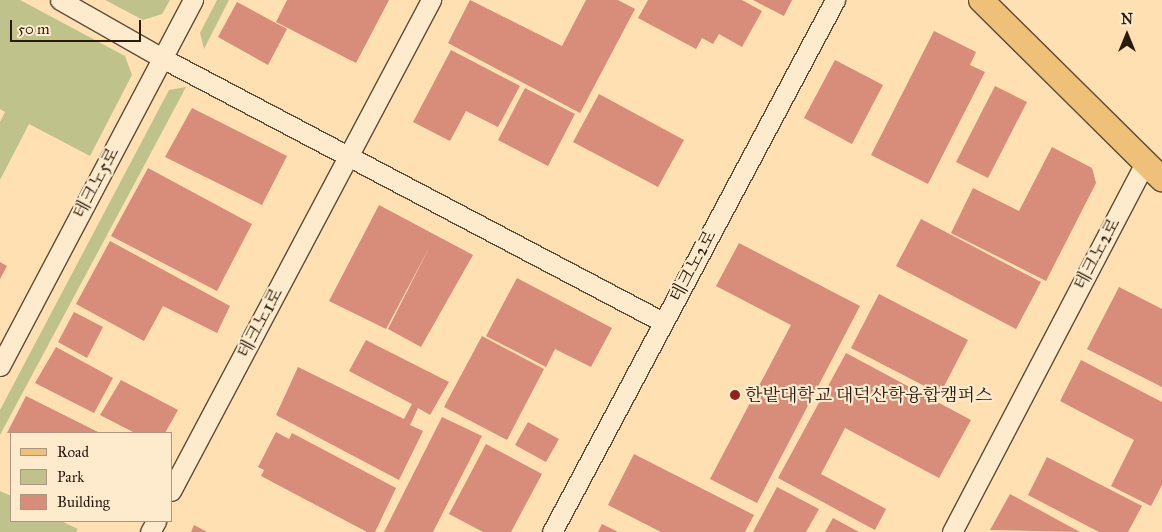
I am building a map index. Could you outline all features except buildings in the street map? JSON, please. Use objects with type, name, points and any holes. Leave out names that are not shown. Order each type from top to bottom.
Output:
[{"type":"main road","points":[[981,0],[1162,180]]},
{"type":"street","points":[[60,0],[162,58],[663,322]]},
{"type":"street","name":"테크노5로","points":[[0,366],[192,0]]},
{"type":"street","name":"테크노1로","points":[[172,489],[431,0]]},
{"type":"street","name":"테크노2로","points":[[552,532],[835,0]]},
{"type":"street","name":"테크노2로","points":[[952,532],[1145,163]]},
{"type":"green space","points":[[0,0],[20,0],[125,56],[132,75],[90,156],[29,124],[0,180],[0,122],[5,112],[0,109]]},
{"type":"green space","points":[[105,0],[170,0],[162,14],[143,20]]},
{"type":"green space","points":[[217,0],[229,0],[204,49],[200,33]]},
{"type":"green space","points":[[186,87],[0,435],[0,410],[169,90]]},
{"type":"green space","points":[[0,491],[10,496],[10,522],[63,522],[78,529],[76,532],[0,532]]},
{"type":"place","name":"한밭대학교 대덕산학융합캠퍼스","points":[[735,395]]}]
